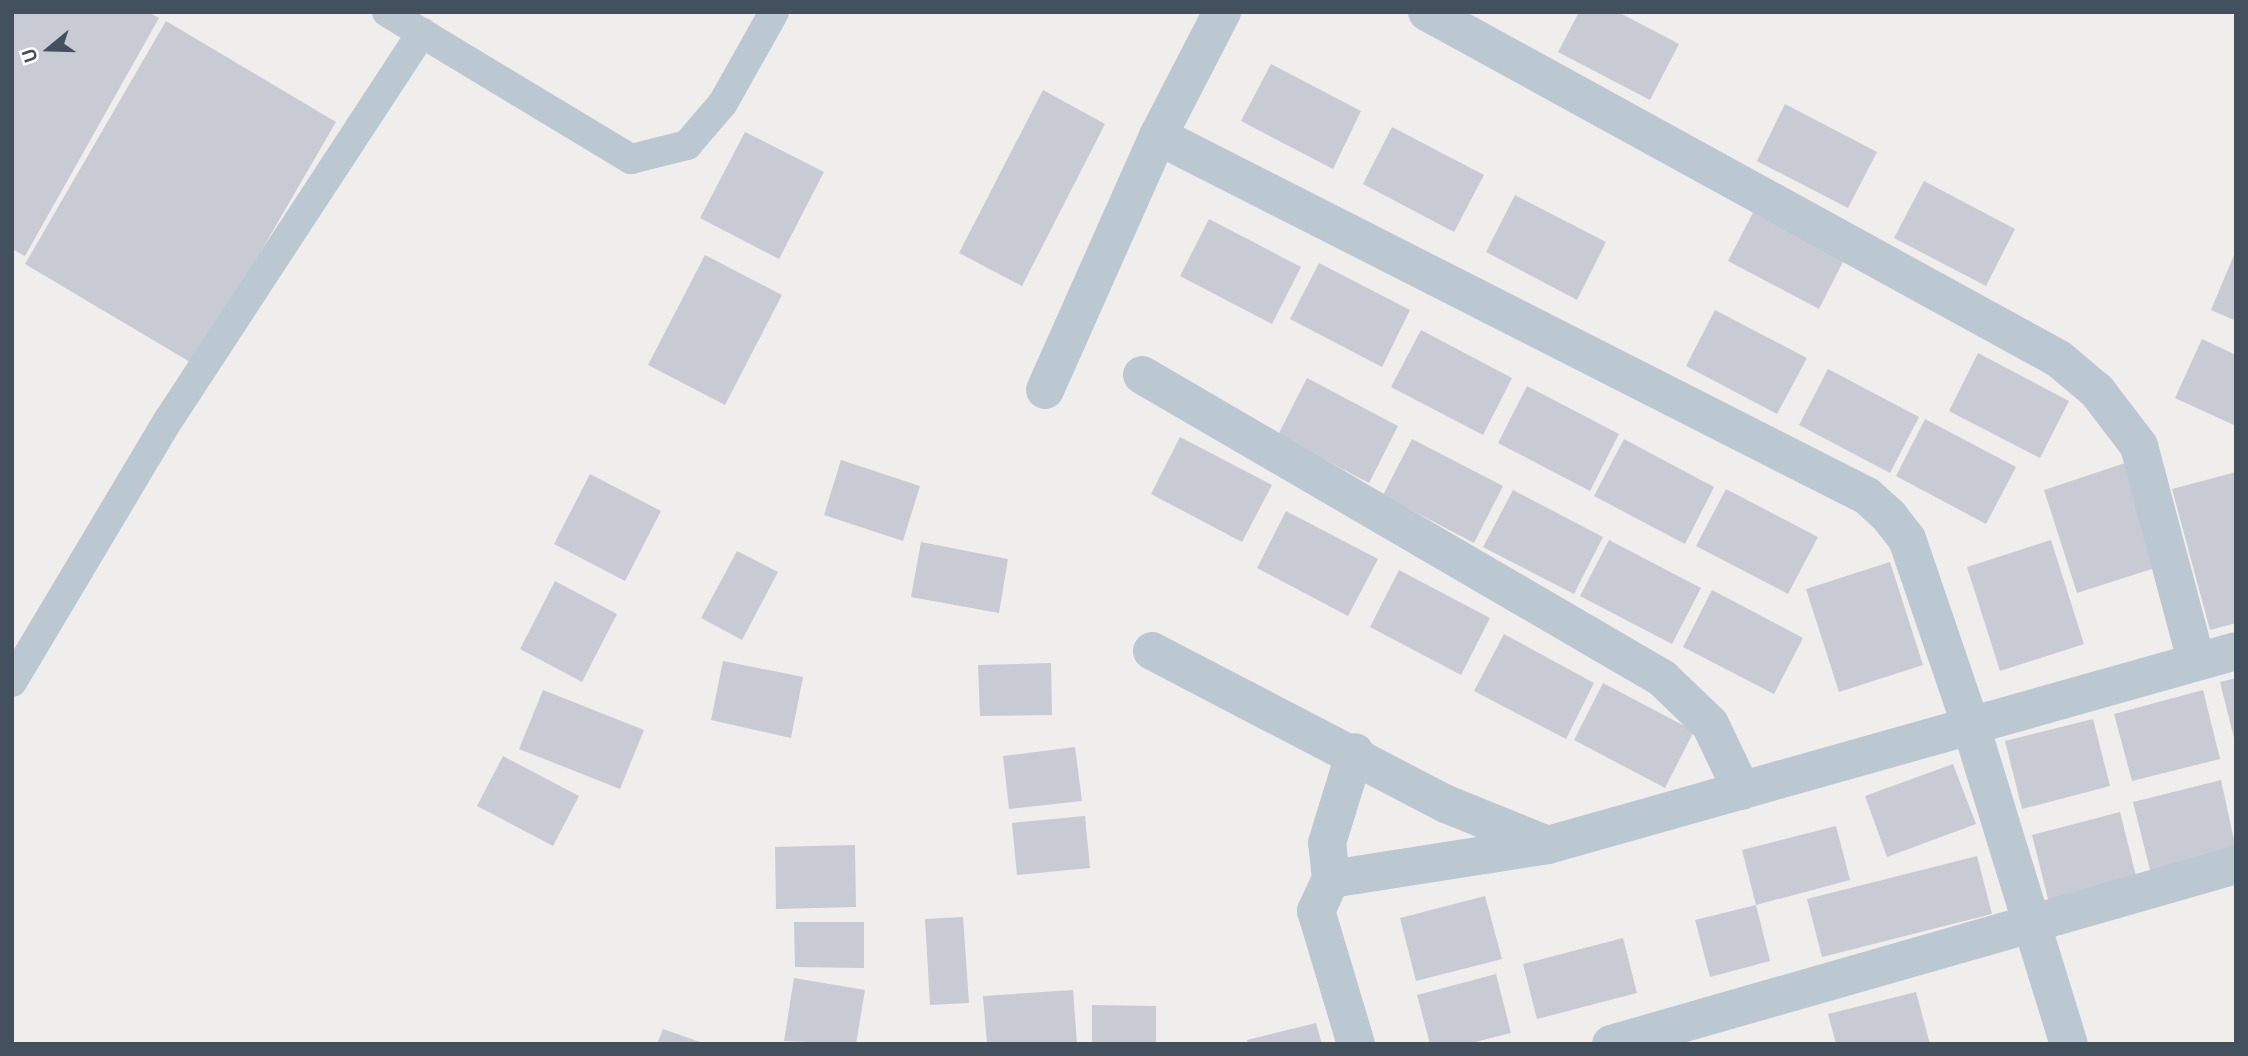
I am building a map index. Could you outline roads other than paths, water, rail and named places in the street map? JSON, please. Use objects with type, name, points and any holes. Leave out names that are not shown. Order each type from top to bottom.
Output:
[{"type":"street","points":[[1045,390],[1158,136],[1222,12]]},
{"type":"street","points":[[1427,12],[2059,359],[2097,391],[2139,446],[2196,660]]},
{"type":"street","points":[[1158,136],[1867,496],[1907,540],[2035,924],[2069,1044]]},
{"type":"street","points":[[1142,375],[1662,678],[1710,724],[1742,791]]},
{"type":"street","points":[[1152,651],[1354,752],[1446,804],[1548,845]]},
{"type":"street","points":[[1331,879],[1548,845],[1970,723],[2236,651]]},
{"type":"street","points":[[1354,752],[1327,843],[1331,879],[1316,911],[1356,1044]]},
{"type":"street","points":[[1611,1044],[2236,865]]},
{"type":"lane","points":[[387,12],[631,159],[687,145],[723,103],[774,12]]},
{"type":"lane","points":[[12,682],[169,419],[422,33]]}]
